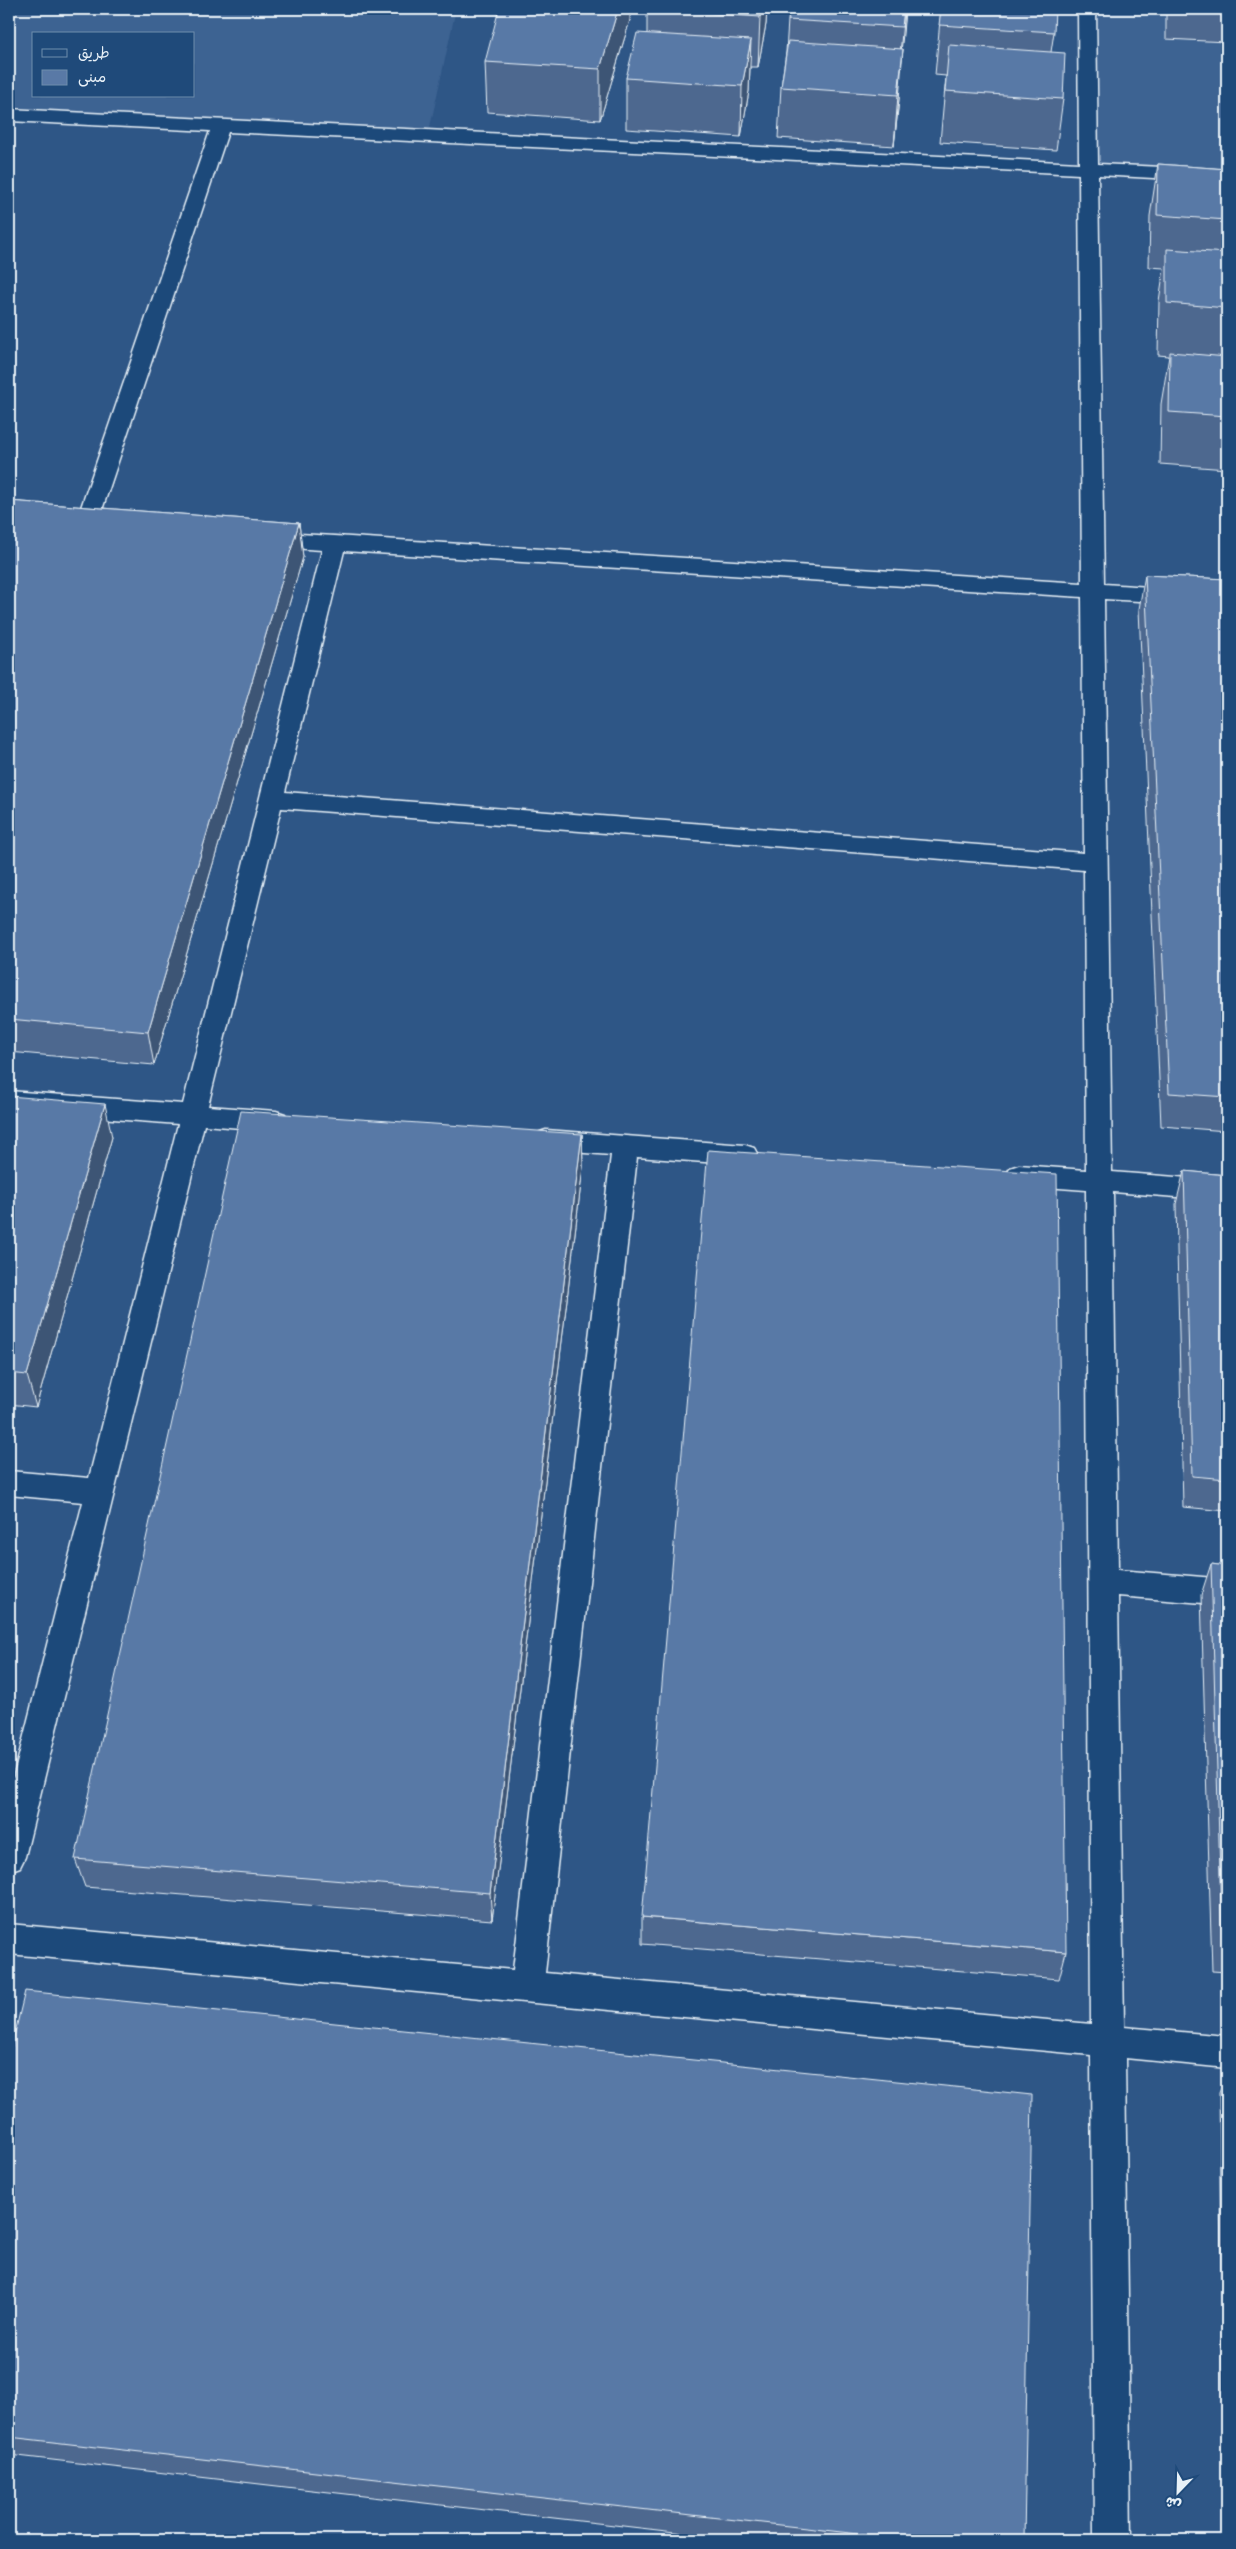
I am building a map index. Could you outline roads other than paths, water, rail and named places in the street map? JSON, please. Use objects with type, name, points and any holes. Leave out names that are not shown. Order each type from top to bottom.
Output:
[{"type":"street","points":[[1087,9],[1113,2540]]},
{"type":"street","points":[[9,115],[1227,176]]},
{"type":"street","points":[[85,528],[221,125]]},
{"type":"street","points":[[239,537],[1227,599]]},
{"type":"street","points":[[9,1857],[335,543]]},
{"type":"street","points":[[272,799],[1096,862]]},
{"type":"street","points":[[9,1101],[301,1122]]},
{"type":"street","points":[[517,1138],[773,1157]]},
{"type":"street","points":[[527,1987],[625,1146]]},
{"type":"street","points":[[990,1173],[1227,1191]]},
{"type":"street","points":[[9,1483],[99,1491]]},
{"type":"street","points":[[1104,1582],[1227,1592]]},
{"type":"street","points":[[9,1939],[1227,2052]]}]
